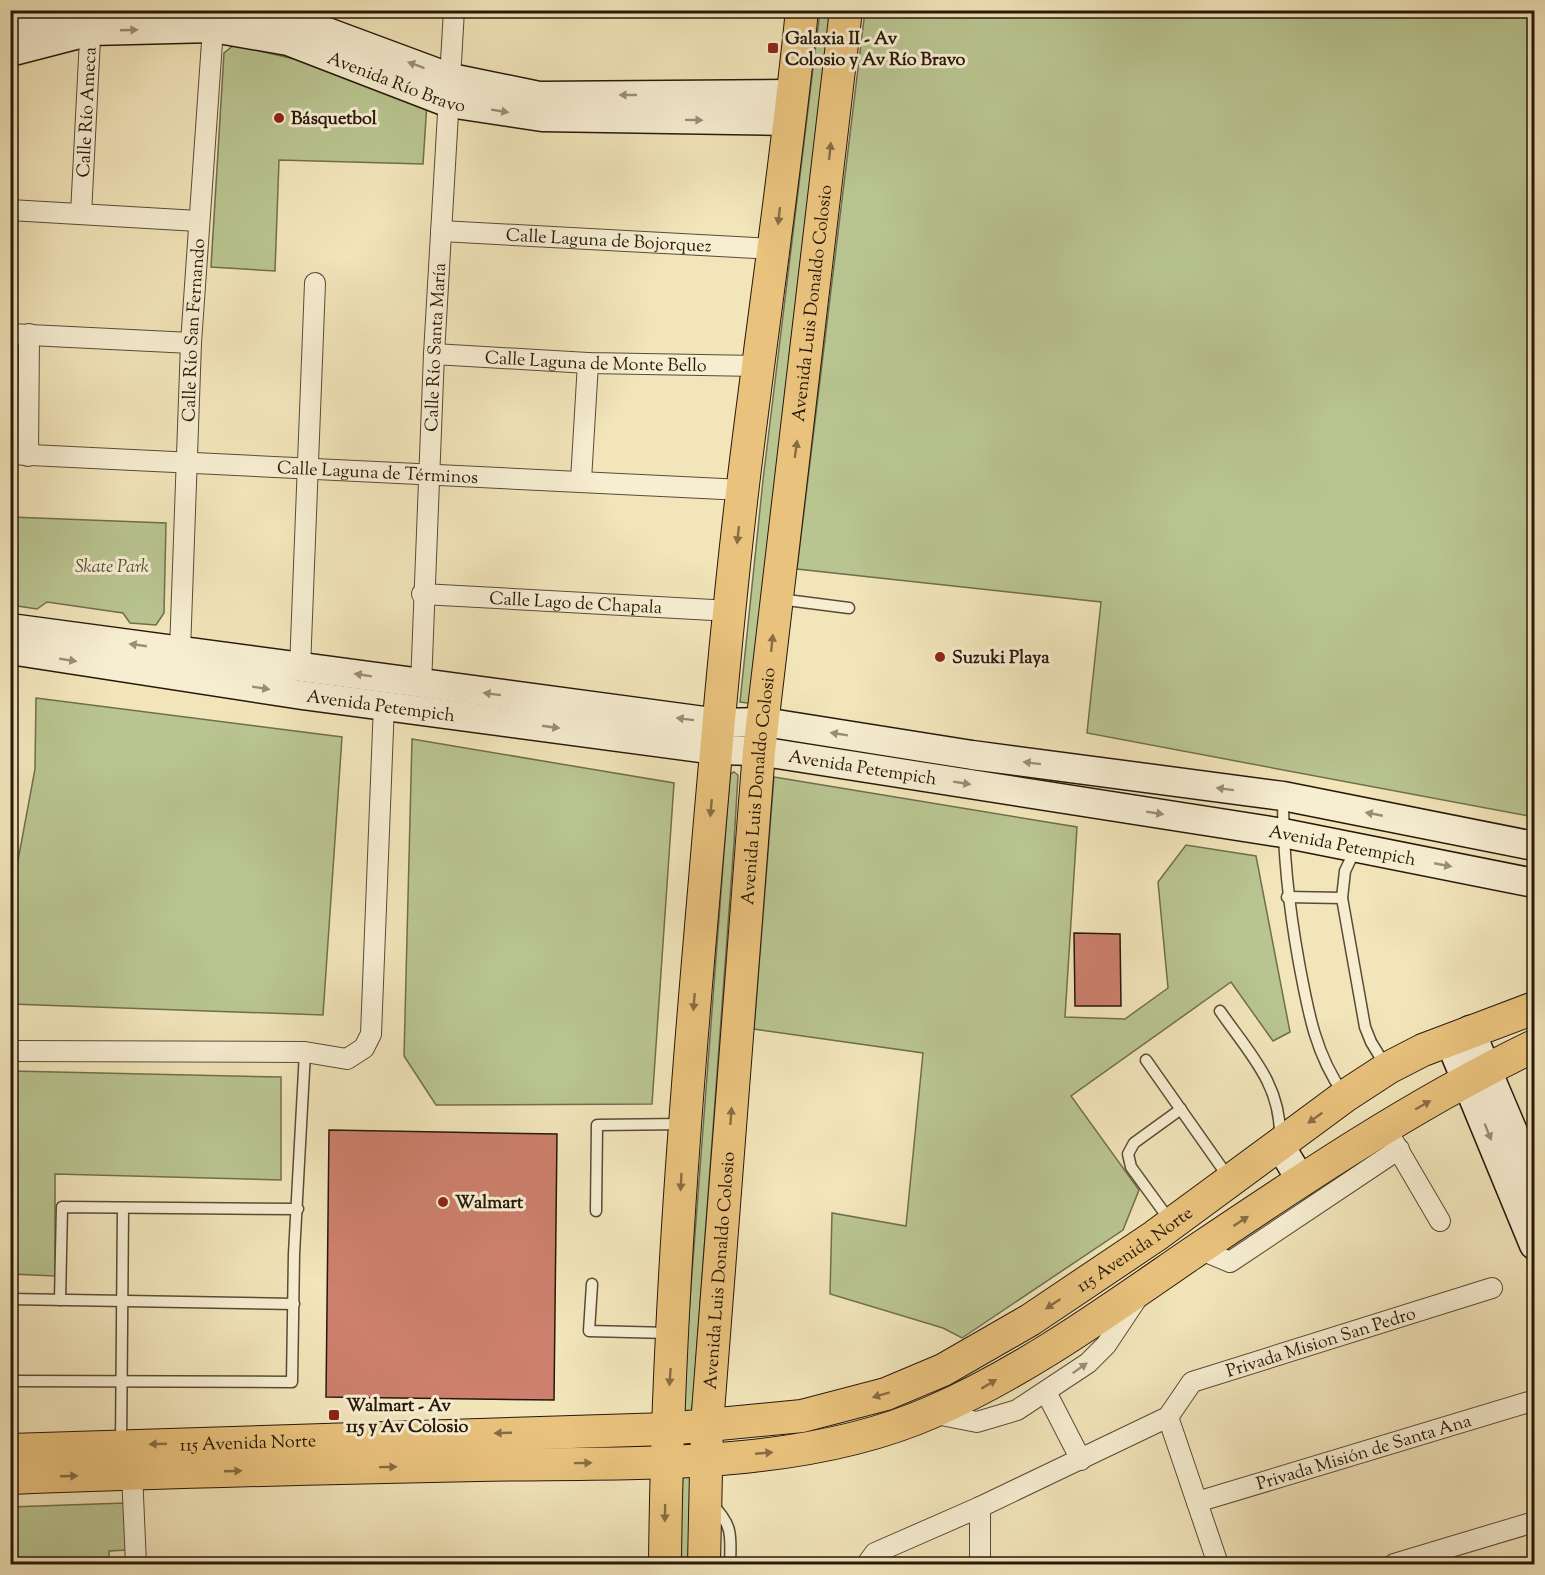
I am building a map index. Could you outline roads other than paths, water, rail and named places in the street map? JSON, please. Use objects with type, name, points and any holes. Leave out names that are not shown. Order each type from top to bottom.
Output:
[{"type":"main road","name":"Avenida Río Bravo","points":[[242,10],[292,20],[450,91]]},
{"type":"main road","points":[[665,1564],[667,1429],[684,1124],[718,736],[743,490],[758,366],[776,249],[802,10]]},
{"type":"main road","name":"Avenida Luis Donaldo Colosio","points":[[704,1564],[707,1425],[762,736],[776,598],[798,434],[846,10]]},
{"type":"main road","name":"Avenida Río Bravo","points":[[10,28],[88,18],[212,19],[450,91],[790,107]]},
{"type":"main road","name":"Avenida Río Bravo","points":[[10,52],[88,18]]},
{"type":"main road","name":"Avenida Petempich","points":[[10,628],[421,685],[718,736]]},
{"type":"main road","name":"Avenida Petempich","points":[[10,650],[302,694],[384,704],[718,736],[762,736],[972,755],[1283,796],[1534,846]]},
{"type":"main road","name":"Avenida Petempich","points":[[762,736],[1283,833],[1534,883]]},
{"type":"main road","name":"115 Avenida Norte","points":[[10,1478],[127,1460],[667,1429],[802,1416],[886,1394],[943,1370],[1030,1320],[1172,1224],[1345,1096],[1388,1068],[1459,1034],[1534,1008]]},
{"type":"main road","points":[[1459,1034],[1477,1074],[1534,1181]]},
{"type":"main road","name":"115 Avenida Norte","points":[[10,1450],[265,1470],[666,1461],[798,1451],[892,1428],[932,1413],[990,1384],[1148,1284],[1302,1182],[1391,1138],[1477,1074],[1534,1046]]},
{"type":"main road","points":[[1477,1074],[1534,1245]]},
{"type":"main road","points":[[1279,1144],[1302,1182]]},
{"type":"street","name":"Calle Río Santa María","points":[[421,685],[422,594],[454,10]]},
{"type":"street","name":"Calle Río Ameca","points":[[81,214],[88,18]]},
{"type":"street","name":"Calle Río San Fernando","points":[[180,651],[191,343],[212,19]]},
{"type":"street","points":[[10,210],[198,221]]},
{"type":"street","name":"Calle Laguna de Bojorquez","points":[[441,231],[776,249]]},
{"type":"street","points":[[300,668],[315,283]]},
{"type":"street","points":[[19,455],[20,334],[191,343]]},
{"type":"street","name":"Calle Laguna de Monte Bello","points":[[434,354],[588,363],[758,366]]},
{"type":"street","points":[[580,480],[588,363]]},
{"type":"street","name":"Calle Laguna de Términos","points":[[19,455],[309,470],[580,480],[743,490]]},
{"type":"street","name":"Calle Lago de Chapala","points":[[422,594],[730,611]]},
{"type":"street","points":[[10,1051],[305,1052],[347,1059],[364,1048],[371,1034],[384,704]]},
{"type":"street","points":[[1199,1249],[1230,1262],[1391,1138],[1440,1221]]},
{"type":"street","points":[[932,1413],[977,1422],[1017,1410],[1088,1363],[1106,1345],[1148,1284]]},
{"type":"street","name":"Privada Mision San Pedro","points":[[1168,1417],[1192,1382],[1492,1288]]},
{"type":"street","points":[[1046,1392],[1081,1460]]},
{"type":"street","name":"Privada Misión de Santa Ana","points":[[1197,1502],[1532,1401]]},
{"type":"street","points":[[867,1564],[875,1553],[980,1507],[1168,1417],[1218,1564]]},
{"type":"street","points":[[127,1460],[136,1564]]},
{"type":"street","points":[[980,1507],[980,1564]]},
{"type":"street","points":[[1394,1564],[1534,1522]]},
{"type":"lane","points":[[776,598],[849,608]]},
{"type":"lane","points":[[1283,796],[1287,897],[1311,1028],[1324,1062],[1345,1096]]},
{"type":"lane","points":[[1356,848],[1345,871],[1342,898],[1365,1027],[1371,1042],[1388,1068]]},
{"type":"lane","points":[[1287,897],[1342,898]]},
{"type":"lane","points":[[1220,1011],[1272,1086],[1280,1121],[1279,1144]]},
{"type":"lane","points":[[10,1381],[292,1382],[305,1052]]},
{"type":"lane","points":[[1146,1060],[1230,1180]]},
{"type":"lane","points":[[1172,1224],[1131,1167],[1128,1154],[1134,1143],[1181,1109]]},
{"type":"lane","points":[[596,1211],[597,1125],[684,1124]]},
{"type":"lane","points":[[60,1300],[62,1207],[298,1209]]},
{"type":"lane","points":[[123,1208],[124,1301],[121,1381],[127,1460]]},
{"type":"lane","points":[[591,1284],[589,1330],[672,1334]]},
{"type":"lane","points":[[10,1299],[294,1304]]},
{"type":"lane","points":[[705,1498],[722,1514],[731,1529],[730,1564]]},
{"type":"place","name":"Galaxia II - Av Colosio y Av Río Bravo","points":[[773,48]]},
{"type":"place","name":"Básquetbol","points":[[279,118]]},
{"type":"place","name":"Suzuki Playa","points":[[940,657]]},
{"type":"place","name":"Walmart","points":[[443,1202]]},
{"type":"place","name":"Walmart - Av 115 y Av Colosio","points":[[334,1415]]},
{"type":"park label","name":"Skate Park","points":[[112,566]]}]
